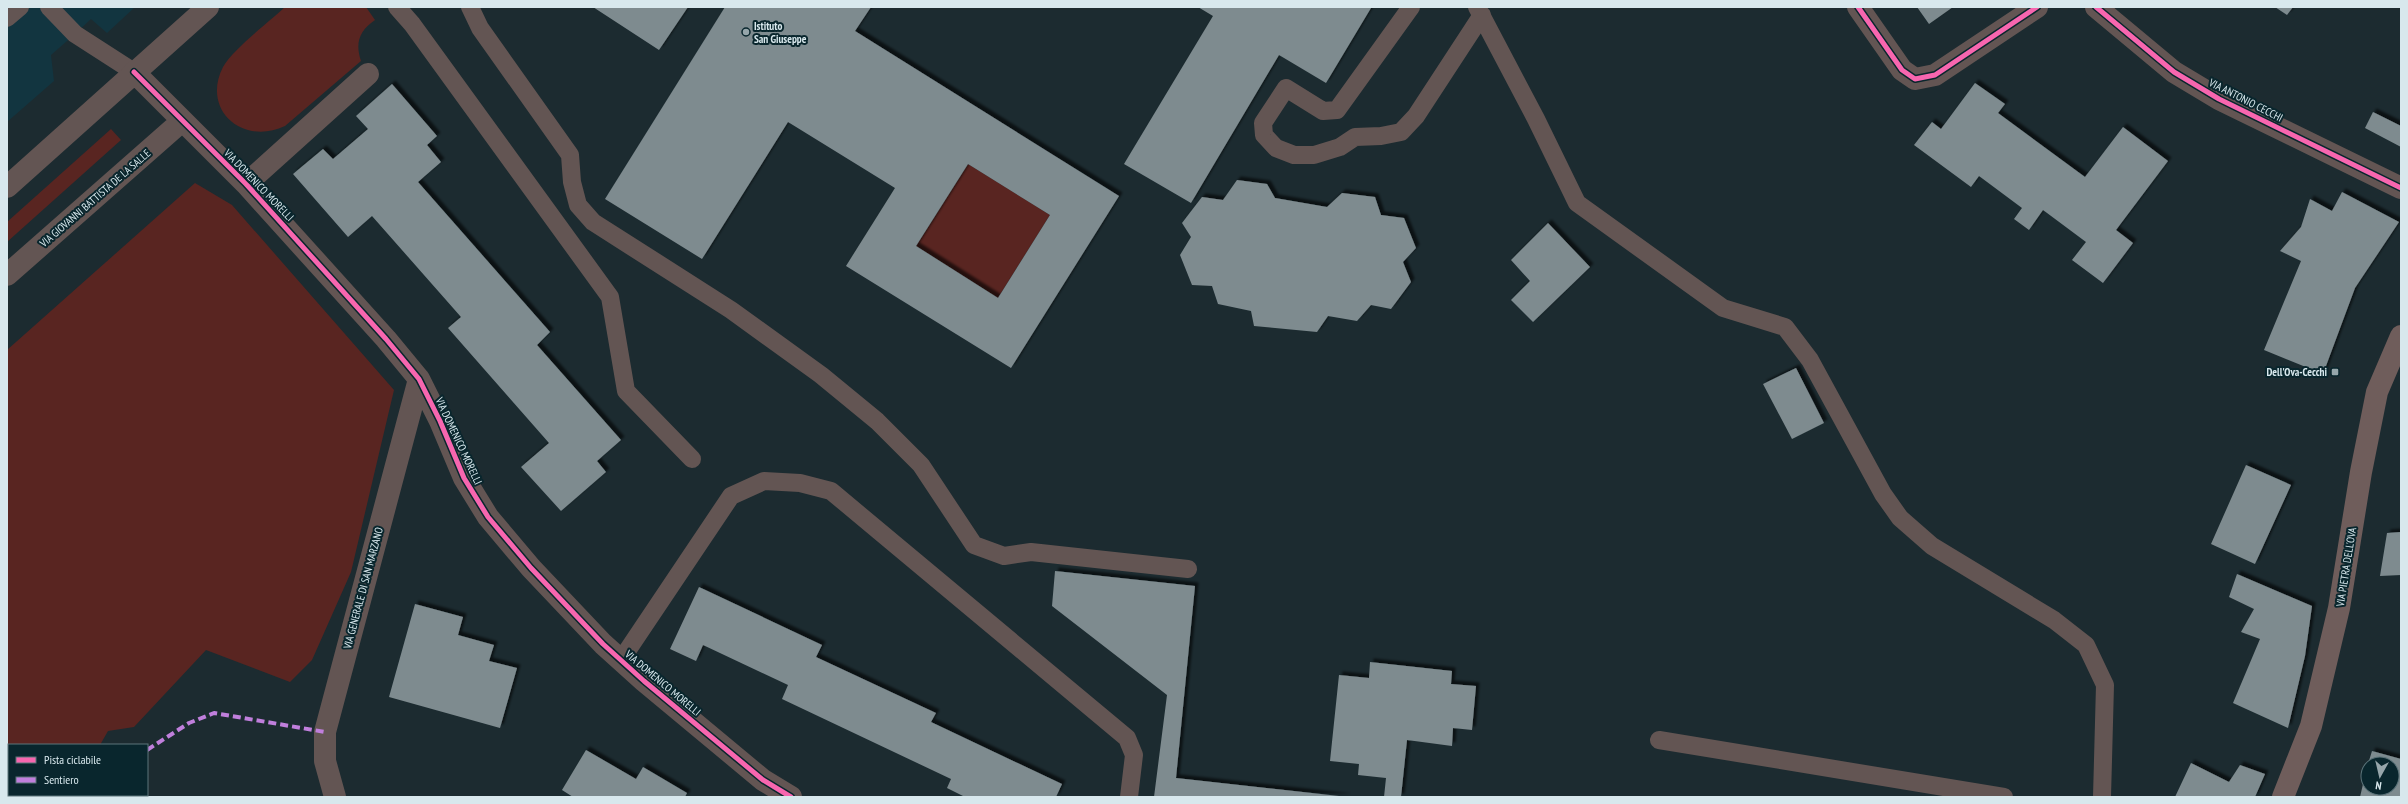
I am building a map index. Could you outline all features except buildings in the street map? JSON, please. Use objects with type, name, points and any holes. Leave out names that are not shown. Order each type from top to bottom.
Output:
[{"type":"main road","name":"VIA PIETRA DELL'OVA","points":[[2283,797],[2311,726],[2340,608],[2361,472],[2377,392],[2401,336]]},
{"type":"street","points":[[7,187],[208,7]]},
{"type":"street","points":[[1858,7],[1902,70],[1915,79],[1935,75],[2037,7]]},
{"type":"street","name":"VIA ANTONIO CECCHI","points":[[2096,7],[2174,72],[2219,99],[2401,188]]},
{"type":"street","name":"VIA DOMENICO MORELLI","points":[[134,72],[246,184],[386,339],[418,379],[440,421],[464,478],[488,517],[531,568],[603,644],[621,660],[763,780],[790,797]]},
{"type":"street","points":[[246,184],[368,74]]},
{"type":"street","name":"VIA GIOVANNI BATTISTA DE LA SALLE","points":[[7,275],[182,121]]},
{"type":"street","name":"VIA GENERALE DI SAN MARZANO","points":[[335,797],[325,761],[325,732],[418,379]]},
{"type":"lane","points":[[7,18],[20,7]]},
{"type":"lane","points":[[49,7],[75,34],[134,72]]},
{"type":"lane","points":[[397,7],[412,24],[610,297],[626,391],[692,459]]},
{"type":"lane","points":[[470,7],[480,28],[570,155],[572,182],[578,204],[593,222],[731,310],[821,375],[877,421],[921,465],[974,545],[1004,556],[1031,552],[1188,569]]},
{"type":"lane","points":[[1411,7],[1337,110],[1323,111],[1286,88],[1263,123],[1264,135],[1276,148],[1294,155],[1314,155],[1340,147],[1355,137],[1401,132],[1416,116],[1479,11]]},
{"type":"lane","points":[[1479,11],[1577,203],[1724,308],[1785,327],[1810,360],[1883,494],[1900,518],[1932,546],[2054,620],[2086,646],[2105,685],[2102,797]]},
{"type":"lane","points":[[621,660],[731,496],[764,481],[800,483],[823,489],[837,496],[1127,738],[1134,755],[1130,797]]},
{"type":"lane","points":[[1659,740],[2004,797]]},
{"type":"shaded area","points":[[7,7],[135,7],[107,33],[91,19],[51,55],[54,81],[7,122]]},
{"type":"shaded area","points":[[285,7],[366,7],[375,20],[365,29],[360,38],[358,49],[361,61],[285,126],[269,131],[254,131],[241,127],[230,120],[222,110],[218,97],[218,83],[223,67],[235,52]]},
{"type":"shaded area","points":[[111,129],[121,140],[7,242],[7,222]]},
{"type":"shaded area","points":[[968,164],[1050,215],[998,298],[916,246]]},
{"type":"shaded area","points":[[195,183],[232,205],[394,390],[351,572],[312,660],[290,682],[206,650],[134,727],[108,731],[101,744],[8,744],[8,796],[81,797],[7,797],[7,350]]},
{"type":"marked path","points":[[148,749],[189,723],[214,713],[325,732]]},
{"type":"cycle path","points":[[1858,7],[1902,70],[1915,79],[1935,75],[2037,7]]},
{"type":"cycle path","points":[[2096,7],[2174,72],[2219,99],[2401,188]]},
{"type":"cycle path","points":[[134,72],[246,184],[386,339],[419,379],[440,421],[464,478],[488,517],[531,568],[603,644],[644,681],[763,780],[791,797]]},
{"type":"place","name":"Istituto San Giuseppe","points":[[746,32]]},
{"type":"place","name":"Dell'Ova-Cecchi","points":[[2335,372]]}]
